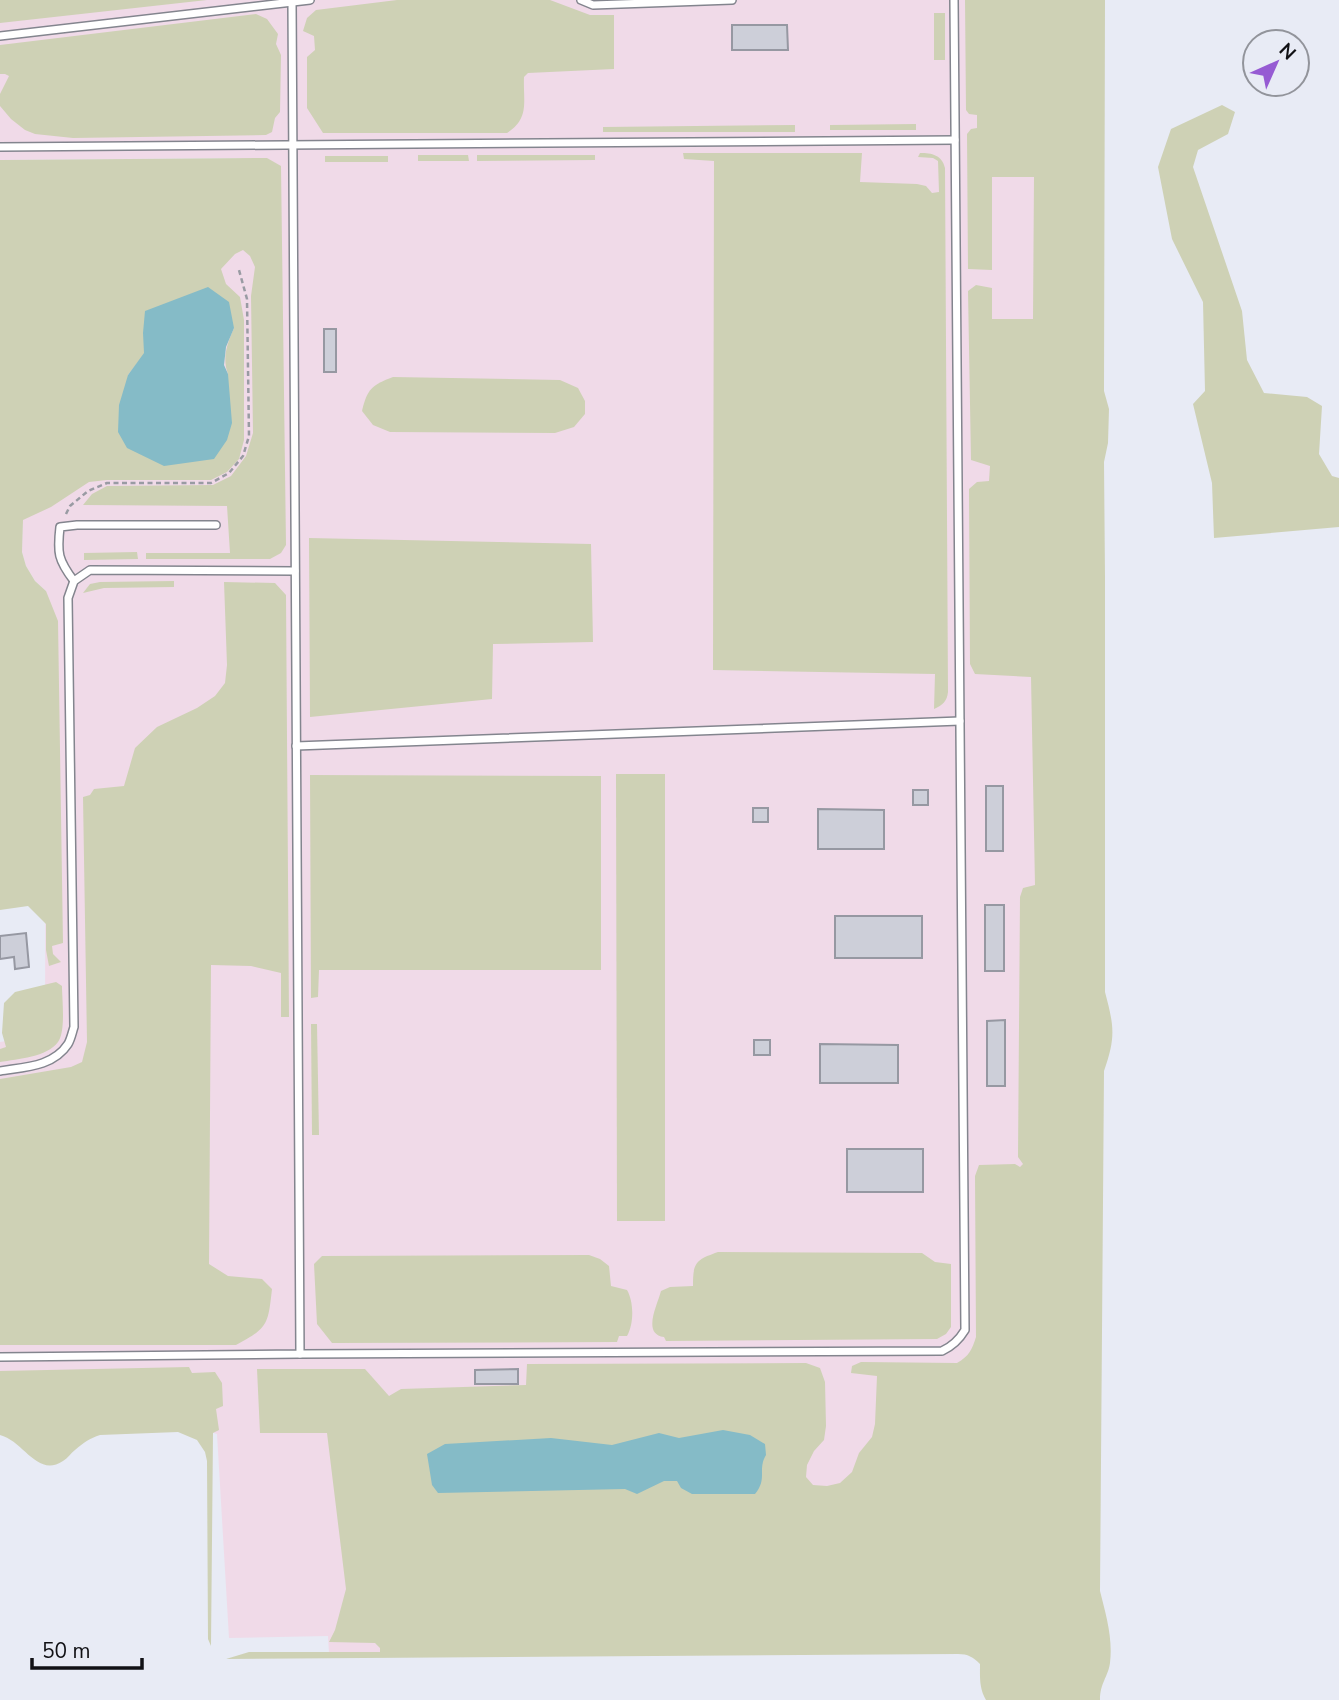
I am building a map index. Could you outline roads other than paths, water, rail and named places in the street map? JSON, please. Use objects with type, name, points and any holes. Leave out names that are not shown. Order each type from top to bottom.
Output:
[{"type":"lane","points":[[0,36],[310,0]]},
{"type":"lane","points":[[582,0],[593,5],[732,0]]},
{"type":"lane","points":[[0,1357],[942,1350],[951,1347],[960,1339],[965,1330],[954,0]]},
{"type":"lane","points":[[292,2],[300,1354]]},
{"type":"lane","points":[[0,147],[955,140]]},
{"type":"lane","points":[[75,581],[63,566],[57,549],[60,527],[216,525]]},
{"type":"lane","points":[[0,1070],[36,1066],[55,1057],[68,1043],[74,1027],[68,598],[75,581],[90,570],[295,571]]},
{"type":"lane","points":[[296,746],[960,721]]},
{"type":"water","points":[[208,287],[229,302],[234,328],[226,347],[224,365],[228,374],[232,423],[227,440],[214,459],[164,466],[127,448],[118,432],[119,405],[128,375],[144,353],[145,311]]},
{"type":"water","points":[[723,1430],[750,1435],[765,1444],[762,1479],[755,1494],[692,1494],[681,1488],[677,1481],[664,1481],[637,1494],[625,1489],[438,1493],[432,1485],[427,1454],[445,1444],[551,1438],[612,1445],[659,1433],[679,1438]]}]
